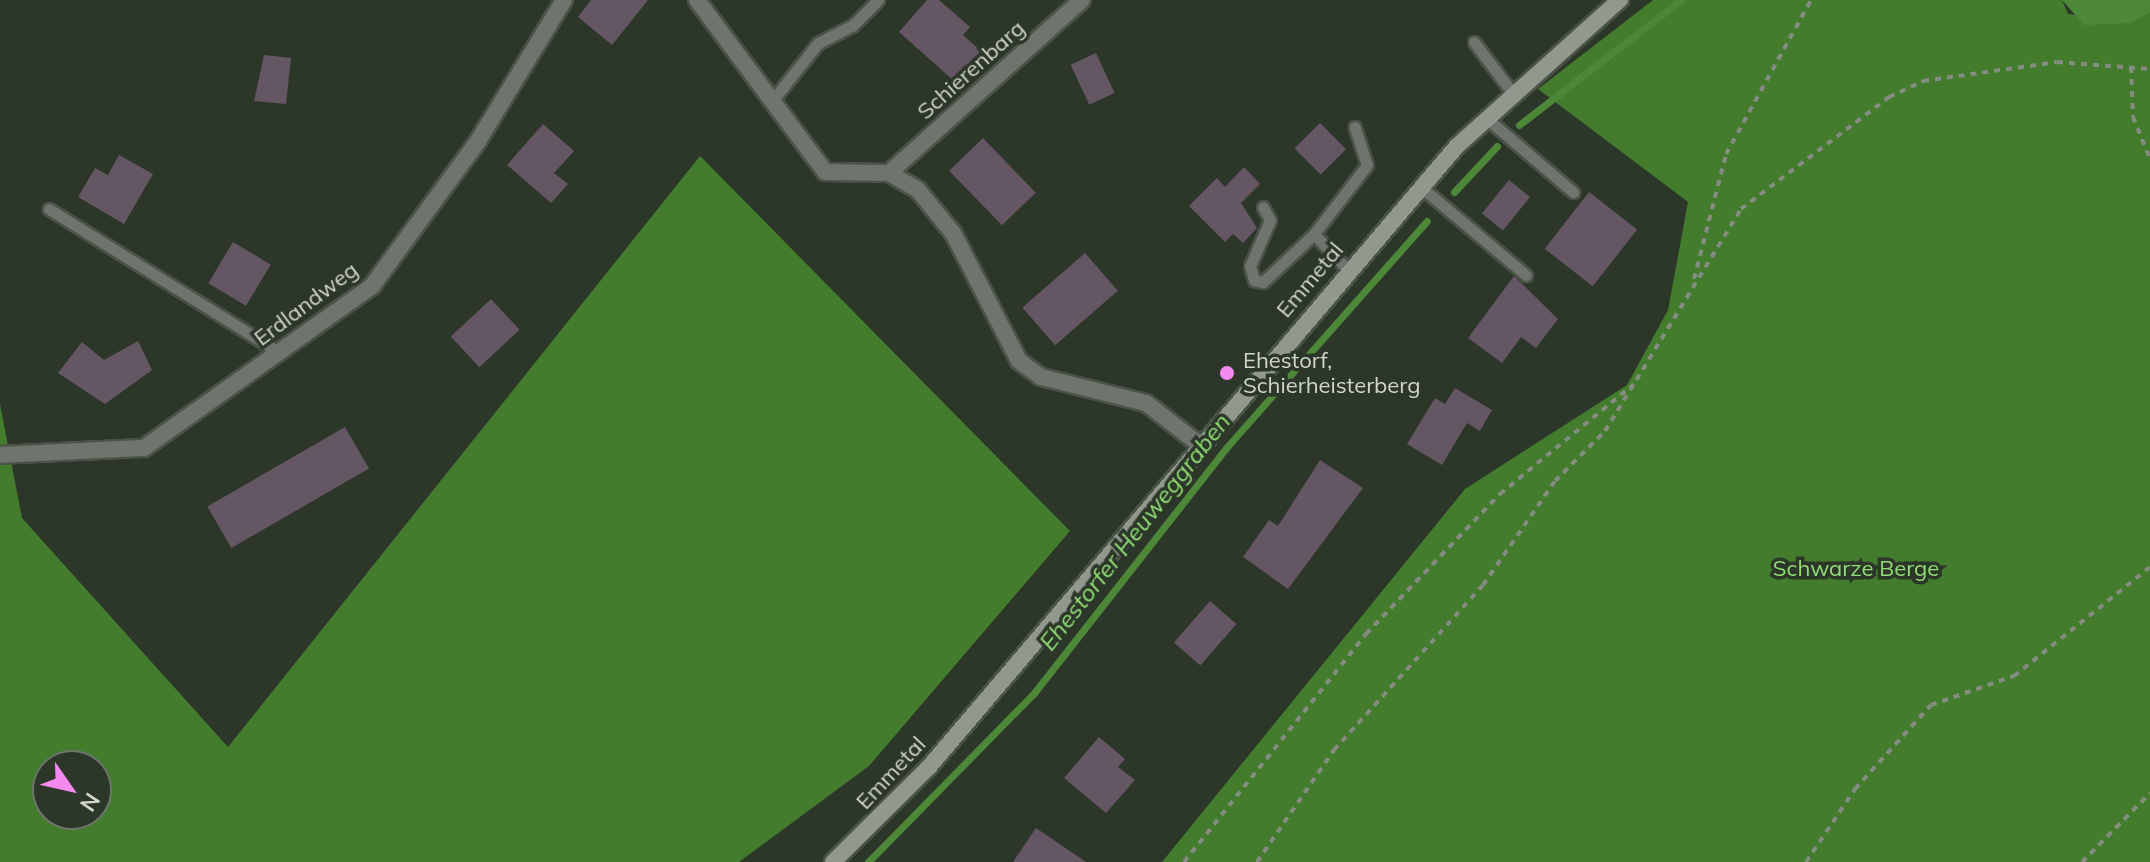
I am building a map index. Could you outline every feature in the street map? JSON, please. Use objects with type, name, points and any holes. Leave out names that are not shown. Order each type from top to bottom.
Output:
[{"type":"main road","name":"Emmetal","points":[[833,862],[929,767],[1421,187],[1511,91],[1620,0]]},
{"type":"street","name":"Erdlandweg","points":[[0,455],[144,448],[372,286],[478,141],[564,0]]},
{"type":"street","points":[[697,0],[825,172],[889,173],[918,190],[953,233],[1019,361],[1041,377],[1146,403],[1200,445]]},
{"type":"street","name":"Schierenbarg","points":[[889,173],[1082,0]]},
{"type":"lane","points":[[772,101],[818,43],[852,26],[878,0]]},
{"type":"lane","points":[[1474,42],[1511,91]]},
{"type":"lane","points":[[1485,117],[1573,192]]},
{"type":"lane","points":[[1263,207],[1270,220],[1252,257],[1254,280],[1271,278],[1314,234],[1367,165],[1355,127]]},
{"type":"lane","points":[[1421,187],[1526,275]]},
{"type":"lane","points":[[49,209],[279,352]]},
{"type":"lane","points":[[1314,234],[1348,270]]},
{"type":"path","points":[[1693,286],[1726,154],[1811,0]]},
{"type":"path","points":[[1257,862],[1334,750],[1483,585],[1639,380],[1741,209],[1889,97],[1923,81],[2057,62],[2150,69]]},
{"type":"path","points":[[2131,67],[2133,117],[2150,159]]},
{"type":"path","points":[[1184,862],[1366,634],[1500,494],[1639,380]]},
{"type":"path","points":[[1806,862],[1855,789],[1931,705],[2014,676],[2150,567]]},
{"type":"path","points":[[2082,862],[2150,793]]},
{"type":"green space","name":"Schwarze Berge","points":[[1653,0],[2062,0],[2068,14],[2132,23],[2150,13],[2150,862],[1162,862],[1465,489],[1627,385],[1668,310],[1688,202],[1538,89]]},
{"type":"green space","points":[[700,156],[1070,531],[869,766],[739,862],[0,862],[0,404],[22,518],[228,747]]},
{"type":"shaded area","points":[[2062,0],[2150,0],[2150,13],[2132,23],[2084,25]]},
{"type":"building","points":[[591,0],[648,0],[612,45],[578,17]]},
{"type":"building","points":[[927,0],[939,0],[970,27],[963,35],[981,51],[954,81],[899,32]]},
{"type":"building","points":[[1096,53],[1115,93],[1089,105],[1071,65]]},
{"type":"building","points":[[264,55],[291,58],[286,104],[254,101]]},
{"type":"building","points":[[1320,123],[1346,149],[1321,175],[1295,148]]},
{"type":"building","points":[[543,124],[574,151],[554,173],[568,184],[551,203],[507,165]]},
{"type":"building","points":[[983,138],[1036,193],[1002,225],[949,171]]},
{"type":"building","points":[[119,155],[153,174],[124,224],[78,197],[95,168],[108,175]]},
{"type":"building","points":[[1244,167],[1260,184],[1241,203],[1257,228],[1243,243],[1233,234],[1225,242],[1189,206],[1217,178],[1225,187]]},
{"type":"building","points":[[1509,180],[1530,197],[1503,230],[1482,213]]},
{"type":"building","points":[[1589,192],[1637,230],[1593,286],[1545,249]]},
{"type":"building","points":[[233,242],[271,265],[246,306],[208,283]]},
{"type":"building","points":[[1085,253],[1118,291],[1055,345],[1022,307]]},
{"type":"building","points":[[1514,276],[1558,319],[1536,348],[1521,337],[1502,363],[1468,338]]},
{"type":"building","points":[[491,299],[520,330],[479,367],[451,337]]},
{"type":"building","points":[[138,341],[152,370],[105,404],[58,373],[82,342],[104,360]]},
{"type":"building","points":[[1455,388],[1492,410],[1480,431],[1467,423],[1442,465],[1407,444],[1435,398],[1445,404]]},
{"type":"building","points":[[345,427],[369,469],[231,548],[207,506]]},
{"type":"building","points":[[1320,460],[1363,488],[1288,589],[1243,557],[1269,520],[1278,526]]},
{"type":"building","points":[[1210,601],[1236,624],[1200,665],[1174,643]]},
{"type":"building","points":[[1099,737],[1125,759],[1118,767],[1135,780],[1106,813],[1064,778]]},
{"type":"building","points":[[1036,828],[1086,862],[1013,862]]},
{"type":"waterway","name":"Ehestorfer Heuweggraben","points":[[1519,125],[1681,0]]},
{"type":"waterway","name":"Ehestorfer Heuweggraben","points":[[1454,192],[1497,146]]},
{"type":"waterway","name":"Ehestorfer Heuweggraben","points":[[868,862],[1034,693],[1226,448],[1427,221]]},
{"type":"place","name":"Ehestorf, Schierheisterberg","points":[[1227,373]]}]
